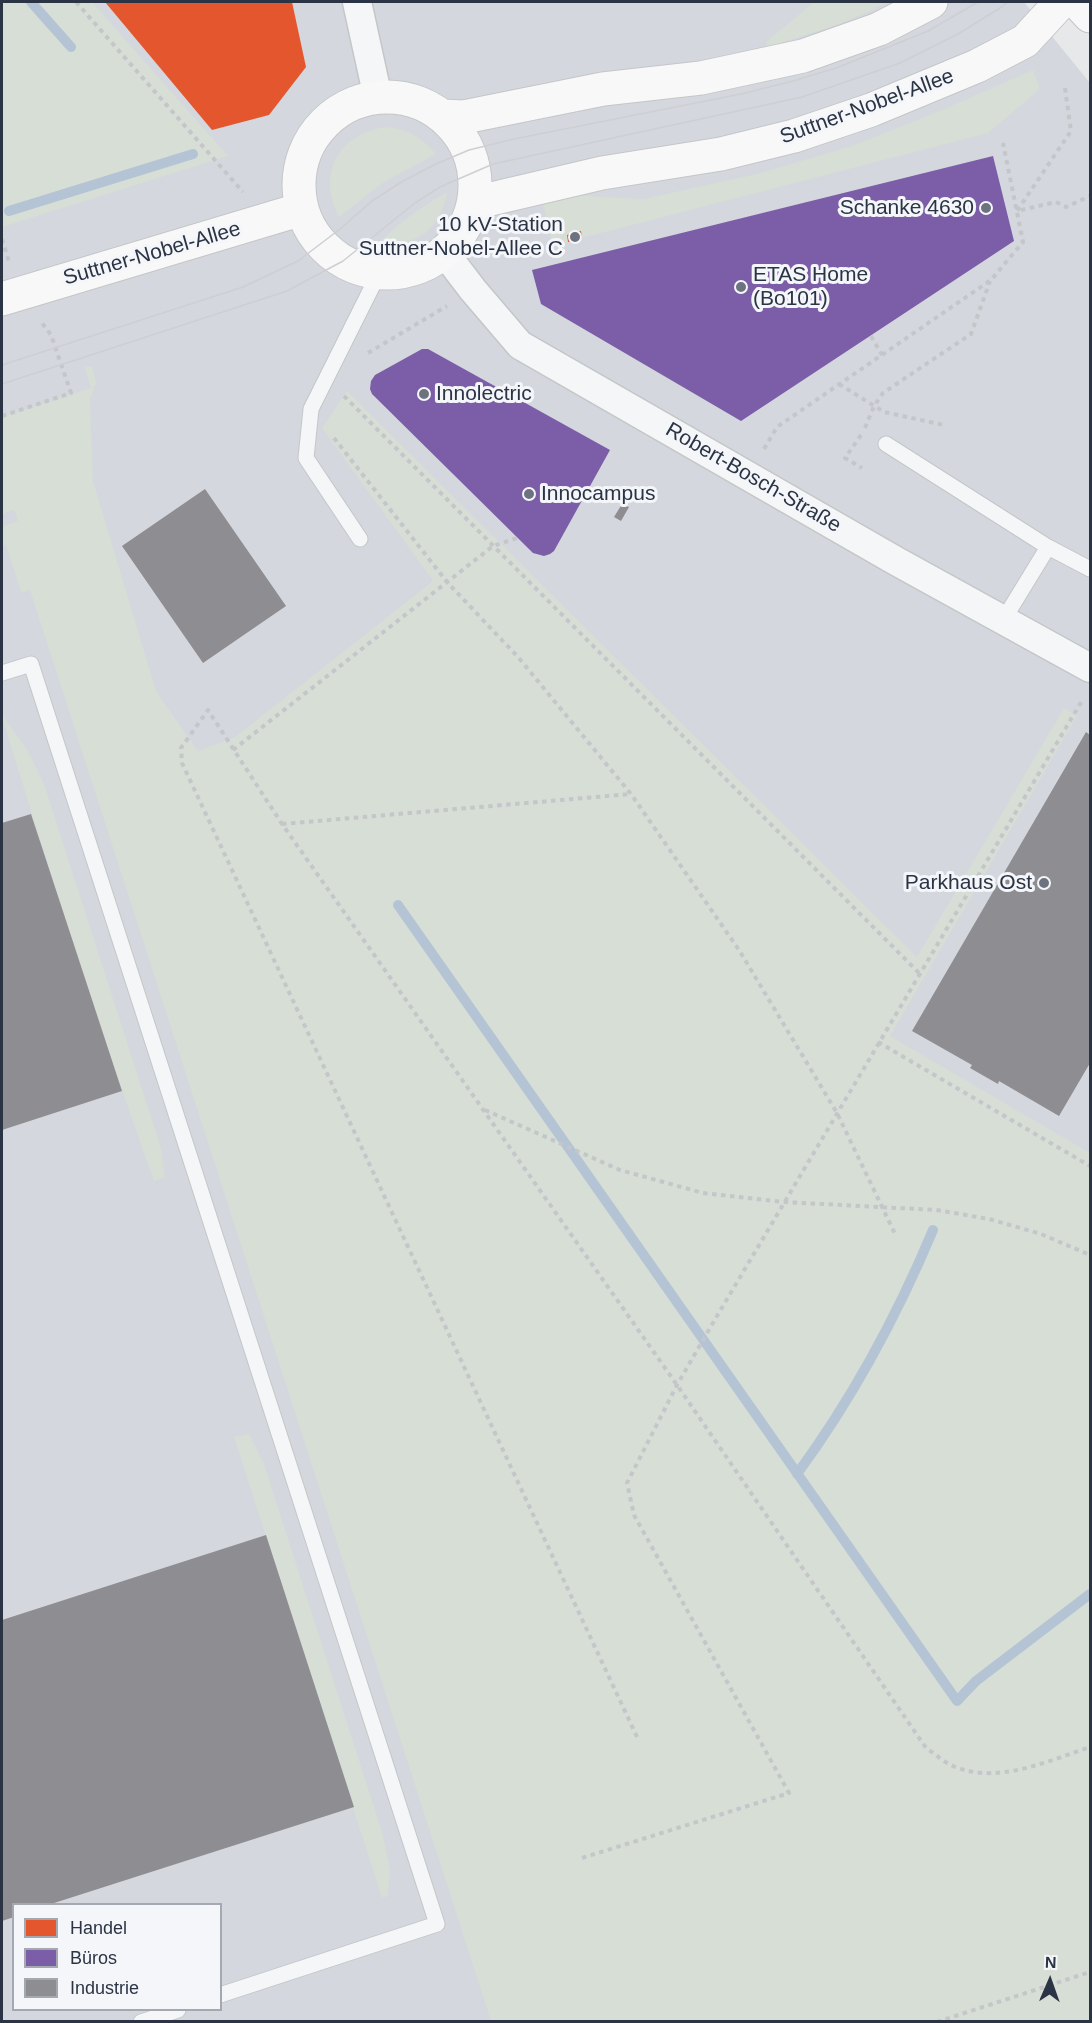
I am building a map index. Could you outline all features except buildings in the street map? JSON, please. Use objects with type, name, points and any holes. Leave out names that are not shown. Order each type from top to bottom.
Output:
[{"type":"street","points":[[357,2],[378,98]]},
{"type":"street","points":[[442,116],[464,117],[603,89],[701,78],[803,56],[879,29],[932,2]]},
{"type":"street","name":"Suttner-Nobel-Allee","points":[[474,203],[602,173],[721,154],[794,136],[871,110],[977,66],[1025,41],[1061,2]]},
{"type":"street","points":[[1077,2],[1090,16]]},
{"type":"street","points":[[378,98],[412,100],[442,116],[454,128],[471,156],[476,182],[474,203],[465,227],[444,252],[425,265],[403,272],[374,272],[343,261],[321,244],[312,232],[302,209],[299,192],[300,173],[306,151],[318,131],[334,115],[355,104],[378,98]]},
{"type":"street","name":"Suttner-Nobel-Allee","points":[[10,296],[302,209]]},
{"type":"street","name":"Robert-Bosch-Straße","points":[[444,252],[520,345],[896,561],[1090,668]]},
{"type":"lane","points":[[360,539],[306,458],[311,409],[372,287],[374,272]]},
{"type":"lane","points":[[886,444],[1048,547],[1090,569]]},
{"type":"lane","points":[[1004,619],[1048,547]]},
{"type":"lane","points":[[2,673],[31,664],[437,1924],[222,1994]]},
{"type":"lane","points":[[141,2022],[175,2011]]},
{"type":"path","points":[[76,2],[266,220]]},
{"type":"path","points":[[1017,211],[1071,131],[1065,88]]},
{"type":"path","points":[[749,476],[777,427],[991,280],[1023,242],[1003,143]]},
{"type":"path","points":[[1017,211],[1056,202],[1066,207],[1090,196]]},
{"type":"path","points":[[862,468],[844,458],[863,433],[873,406],[883,393],[970,334],[991,280]]},
{"type":"path","points":[[473,290],[326,379],[919,973]]},
{"type":"path","points":[[2,416],[71,393],[51,335],[10,296]]},
{"type":"path","points":[[871,336],[882,355]]},
{"type":"path","points":[[839,384],[884,412],[944,425]]},
{"type":"path","points":[[311,409],[447,582],[518,657],[631,794],[739,950],[837,1113],[896,1236]]},
{"type":"path","points":[[234,750],[492,546],[517,538]]},
{"type":"path","points":[[582,1858],[789,1793],[634,1515],[627,1483],[686,1369],[1084,696]]},
{"type":"path","points":[[637,1737],[182,763],[180,756],[182,748],[208,710],[282,824],[677,1385],[926,1748],[950,1764],[975,1772],[1002,1773],[1090,1747]]},
{"type":"path","points":[[282,824],[631,794]]},
{"type":"path","points":[[878,1042],[1090,1166]]},
{"type":"path","points":[[483,1110],[620,1170],[703,1193],[784,1202],[936,1210],[988,1219],[1041,1234],[1090,1255]]},
{"type":"path","points":[[937,2022],[1090,1972]]},
{"type":"shaded area","points":[[2,2],[1024,2],[1090,83],[1090,1876],[713,2021],[2,2021]]},
{"type":"shaded area","points":[[2,2],[92,2],[228,156],[2,227]]},
{"type":"shaded area","points":[[814,2],[887,2],[844,22],[767,47],[766,42]]},
{"type":"shaded area","points":[[1033,70],[1039,90],[988,133],[582,238],[580,231],[567,235],[568,242],[558,244],[551,240],[542,199],[569,195],[643,199],[757,174],[852,146]]},
{"type":"shaded area","points":[[385,127],[414,135],[436,154],[384,182],[339,217],[330,186],[331,172],[336,159],[354,138],[368,131]]},
{"type":"shaded area","points":[[447,192],[439,217],[424,234],[403,243],[377,244],[410,216]]},
{"type":"shaded area","points":[[84,366],[92,367],[96,382],[90,399],[93,481],[156,691],[198,751],[235,737],[433,581],[322,428],[347,391],[917,957],[1064,708],[1077,716],[890,1036],[1090,1153],[1090,2021],[491,2021],[30,590],[21,592],[6,545],[2,546],[2,527],[18,521],[14,510],[2,514],[2,417],[91,388]]},
{"type":"shaded area","points":[[3,716],[27,749],[44,784],[161,1148],[165,1177],[154,1181],[75,950]]},
{"type":"shaded area","points":[[249,1434],[264,1464],[383,1835],[390,1871],[388,1896],[382,1898],[234,1437]]},
{"type":"waterway","points":[[31,2],[71,47]]},
{"type":"waterway","points":[[9,211],[193,154]]},
{"type":"waterway","points":[[398,905],[957,1701],[976,1681],[1090,1594]]},
{"type":"waterway","points":[[797,1474],[855,1387],[889,1325],[933,1230]]},
{"type":"tram line","points":[[2,365],[243,287],[298,261],[372,201],[403,181],[469,150],[741,94],[793,81],[836,68],[928,31],[978,2]]},
{"type":"tram line","points":[[2,384],[287,291],[343,261],[415,203],[440,187],[493,164],[802,97],[900,63],[958,34],[1008,2]]},
{"type":"place","name":"Schanke 4630","points":[[986,208]]},
{"type":"place","name":"10 kV-Station Suttner-Nobel-Allee C","points":[[575,237]]},
{"type":"place","name":"ETAS Home (Bo101)","points":[[741,287]]},
{"type":"place","name":"Innolectric","points":[[424,394]]},
{"type":"place","name":"Innocampus","points":[[529,494]]},
{"type":"place","name":"Parkhaus Ost","points":[[1044,883]]}]
